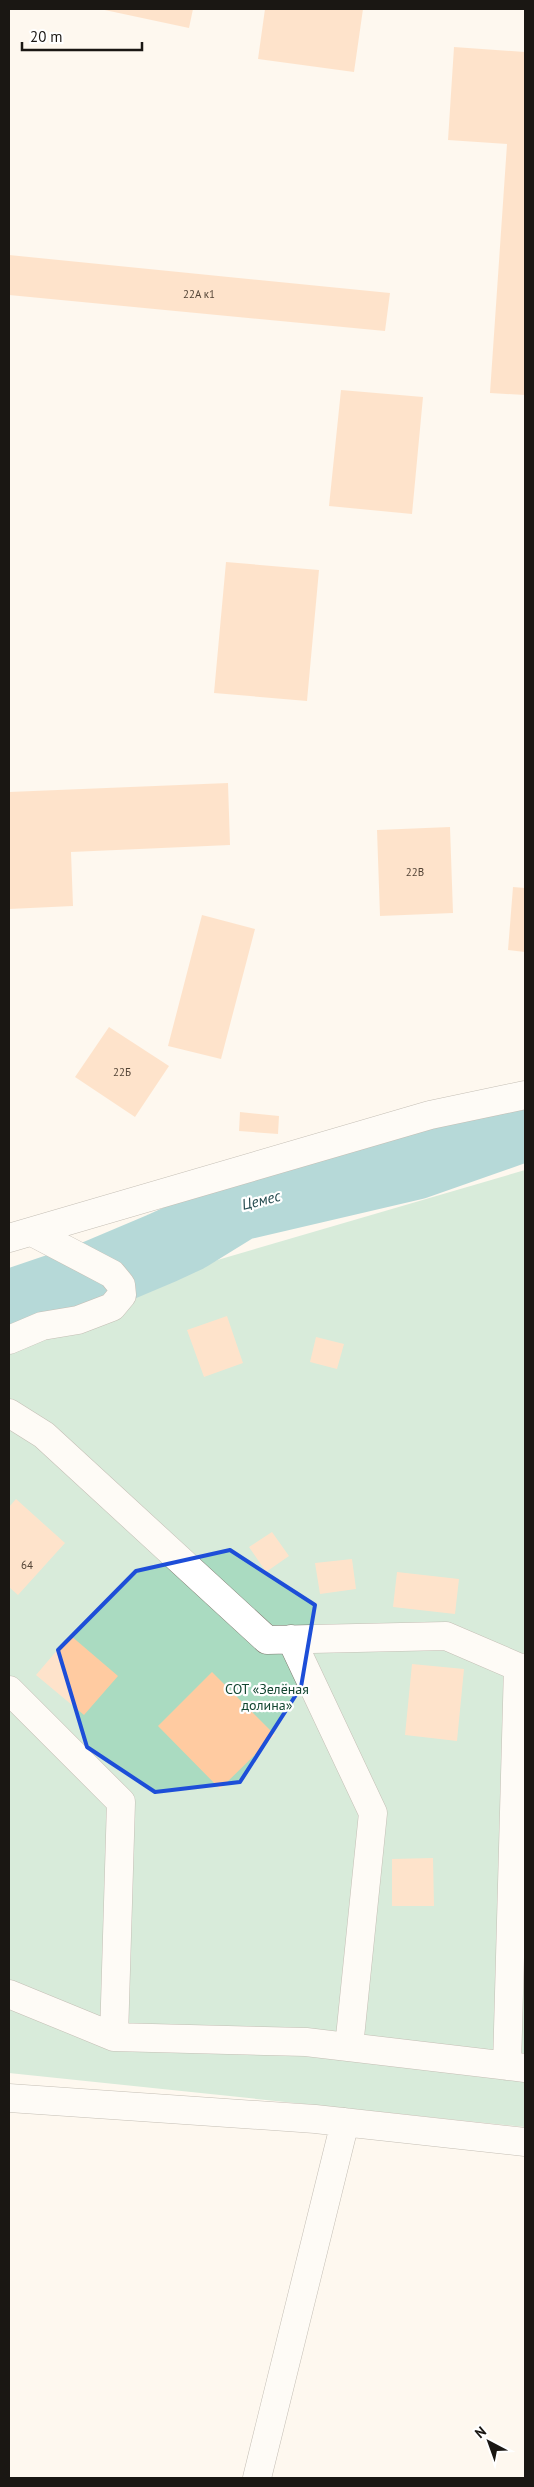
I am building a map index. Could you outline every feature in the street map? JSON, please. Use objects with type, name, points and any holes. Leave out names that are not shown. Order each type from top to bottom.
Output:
[{"type":"lane","points":[[20,1235],[430,1115],[525,1095]]},
{"type":"lane","points":[[9,1340],[42,1326],[78,1320],[112,1307],[122,1295],[121,1285],[112,1274],[63,1247],[20,1235]]},
{"type":"lane","points":[[9,1414],[44,1435],[267,1640],[446,1636],[522,1668],[516,2067],[306,2042],[114,2036],[9,1994]]},
{"type":"lane","points":[[291,1639],[373,1813],[349,2047]]},
{"type":"lane","points":[[9,1690],[121,1802],[114,2036]]},
{"type":"lane","points":[[9,2098],[345,2122],[525,2142]]},
{"type":"lane","points":[[256,2478],[345,2122]]},
{"type":"highlighted area","points":[[230,1550],[315,1605],[301,1687],[240,1782],[155,1792],[87,1747],[58,1650],[136,1571]]},
{"type":"green space","name":"СОТ «Зелёная долина»","points":[[525,1170],[525,2127],[9,2073],[9,1321]]},
{"type":"building","points":[[100,9],[193,9],[189,28]]},
{"type":"building","points":[[265,9],[363,9],[354,72],[258,59]]},
{"type":"building","points":[[454,47],[525,52],[525,395],[490,393],[507,144],[448,140]]},
{"type":"building","points":[[9,255],[390,293],[385,331],[9,295]]},
{"type":"building","points":[[341,390],[423,397],[412,514],[329,506]]},
{"type":"building","points":[[226,562],[319,570],[307,701],[214,693]]},
{"type":"building","points":[[228,783],[230,845],[71,852],[73,906],[9,909],[9,792]]},
{"type":"building","points":[[450,827],[453,913],[380,916],[377,830]]},
{"type":"building","points":[[513,887],[525,888],[525,952],[508,950]]},
{"type":"building","points":[[202,915],[255,929],[221,1059],[168,1046]]},
{"type":"building","points":[[109,1027],[169,1066],[135,1117],[75,1077]]},
{"type":"building","points":[[240,1112],[279,1116],[278,1134],[239,1131]]},
{"type":"building","points":[[227,1316],[243,1363],[204,1377],[187,1330]]},
{"type":"building","points":[[316,1337],[344,1344],[337,1369],[310,1362]]},
{"type":"building","points":[[16,1499],[65,1543],[18,1595],[9,1587],[9,1507]]},
{"type":"building","points":[[272,1532],[289,1556],[266,1572],[249,1547]]},
{"type":"building","points":[[352,1559],[356,1589],[320,1594],[315,1563]]},
{"type":"building","points":[[397,1572],[459,1579],[455,1614],[393,1607]]},
{"type":"building","points":[[70,1635],[118,1676],[84,1715],[36,1675]]},
{"type":"building","points":[[412,1664],[464,1669],[457,1741],[405,1735]]},
{"type":"building","points":[[212,1672],[275,1735],[220,1789],[158,1726]]},
{"type":"building","points":[[433,1858],[434,1906],[392,1906],[392,1859]]},
{"type":"waterway","name":"Цемес","points":[[9,1306],[91,1278],[162,1248],[188,1236],[238,1205],[414,1164],[525,1125]]}]
